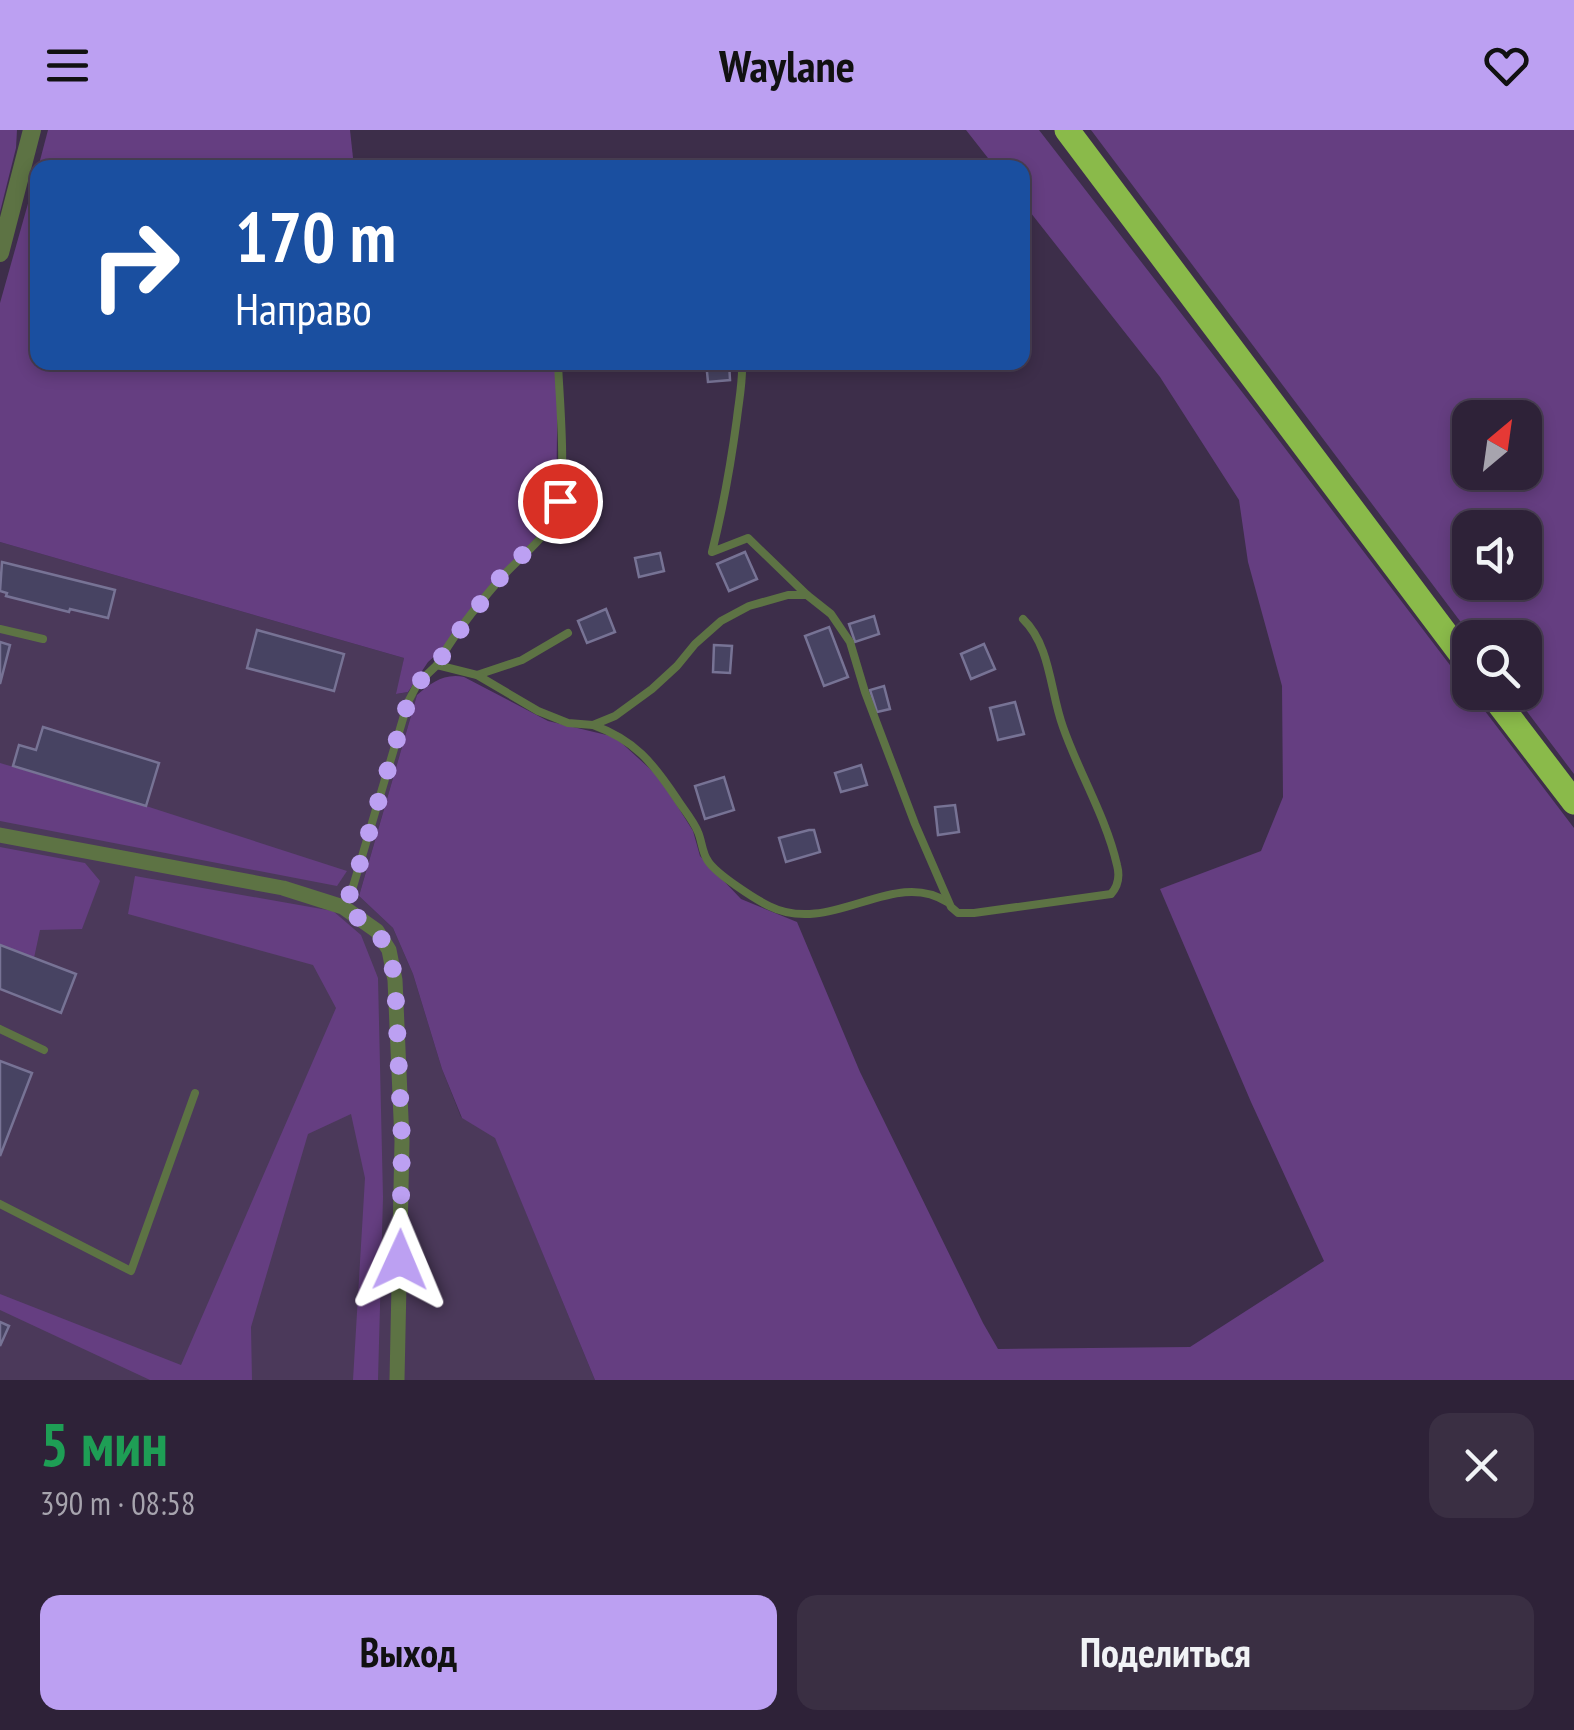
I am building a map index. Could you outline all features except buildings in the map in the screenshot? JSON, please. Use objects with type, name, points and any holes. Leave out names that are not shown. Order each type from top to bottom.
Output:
[{"type":"highway","points":[[1067,130],[1452,642]]},
{"type":"highway","points":[[1504,710],[1574,802]]},
{"type":"street","points":[[0,253],[29,130]]},
{"type":"street","points":[[0,835],[283,888],[343,907],[376,931],[389,950],[395,980],[402,1141],[397,1380]]},
{"type":"lane","points":[[343,907],[352,890],[408,702],[418,683],[438,665],[452,640],[500,578],[554,518],[560,501],[562,469],[558,370]]},
{"type":"lane","points":[[742,370],[729,470],[712,552],[748,538],[831,614],[850,642],[901,789],[949,903]]},
{"type":"lane","points":[[593,726],[616,716],[652,689],[721,620],[749,606],[788,595],[807,595]]},
{"type":"lane","points":[[438,665],[477,675],[538,711],[568,723],[593,726],[630,743],[653,764],[698,830],[708,862],[772,908],[795,914],[827,914],[873,898],[918,891],[933,894],[958,913],[974,913],[1111,894],[1116,887],[1118,865],[1063,727],[1047,664],[1033,629],[1022,619]]},
{"type":"lane","points":[[0,629],[43,640]]},
{"type":"lane","points":[[477,675],[531,656],[568,633]]},
{"type":"lane","points":[[0,1030],[44,1050]]},
{"type":"lane","points":[[0,1204],[131,1270],[195,1093]]},
{"type":"shaded area","points":[[0,130],[17,130],[0,212]]},
{"type":"shaded area","points":[[48,130],[350,130],[353,160],[40,160]]},
{"type":"shaded area","points":[[966,130],[1039,130],[1452,668],[1452,710],[1484,710],[1574,828],[1574,1380],[595,1380],[495,1138],[462,1118],[442,1069],[413,974],[393,928],[359,896],[417,695],[438,680],[464,677],[548,721],[615,737],[659,777],[693,831],[700,856],[741,899],[797,922],[860,1072],[998,1349],[1190,1347],[1324,1261],[1160,889],[1261,851],[1283,797],[1282,686],[1248,562],[1239,500],[1160,377],[1030,212],[1030,160],[990,160]]},
{"type":"shaded area","points":[[1091,130],[1574,130],[1574,774],[1526,710],[1542,710],[1542,620],[1459,620]]},
{"type":"shaded area","points":[[30,196],[30,370],[558,370],[556,507],[539,534],[445,647],[428,662],[408,692],[396,694],[404,658],[0,542],[0,303]]},
{"type":"shaded area","points":[[0,542],[404,658],[397,694],[417,695],[359,896],[393,928],[413,974],[461,1117],[495,1137],[595,1380],[0,1380]]},
{"type":"shaded area","points":[[0,763],[347,871],[337,886],[0,821]]},
{"type":"shaded area","points":[[0,847],[85,863],[100,881],[82,929],[40,930],[34,958],[0,945]]},
{"type":"shaded area","points":[[135,876],[333,911],[361,935],[378,978],[383,1197],[378,1380],[353,1380],[365,1178],[351,1114],[308,1134],[251,1327],[252,1380],[150,1380],[0,1310],[0,1294],[181,1365],[336,1008],[313,965],[128,914]]},
{"type":"route","points":[[400,1260],[402,1141],[395,980],[389,950],[376,931],[343,907],[352,890],[408,702],[418,683],[438,665],[445,650],[500,578],[539,538],[554,518],[560,501]]}]
